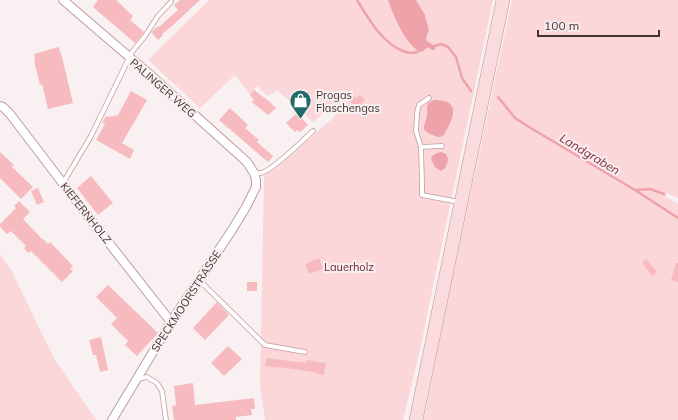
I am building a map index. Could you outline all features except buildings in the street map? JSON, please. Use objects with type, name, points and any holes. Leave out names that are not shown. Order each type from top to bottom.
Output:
[{"type":"main road","points":[[416,420],[504,0]]},
{"type":"street","name":"PALINGER WEG","points":[[63,0],[148,73],[247,162],[255,177]]},
{"type":"street","name":"KIEFERNHOLZ","points":[[0,106],[10,114],[171,322]]},
{"type":"street","name":"SPECKMOORSTRASSE","points":[[112,420],[171,322],[246,207],[256,187],[255,177]]},
{"type":"lane","points":[[63,184],[91,136],[132,52],[158,16],[171,2]]},
{"type":"lane","points":[[429,98],[419,105],[417,113],[416,131],[421,147],[422,195],[461,202]]},
{"type":"lane","points":[[255,177],[276,164],[313,132]]},
{"type":"lane","points":[[421,147],[442,146]]},
{"type":"lane","points":[[199,280],[265,345],[305,352]]},
{"type":"lane","points":[[137,379],[147,377],[157,383],[162,391],[166,420]]},
{"type":"green space","name":"Lauerholz","points":[[209,0],[388,0],[395,16],[425,49],[431,43],[427,41],[426,38],[429,29],[425,15],[416,0],[493,0],[419,354],[403,420],[265,420],[260,386],[264,176],[278,167],[336,115],[329,108],[313,122],[277,90],[268,96],[257,86],[250,95],[235,75],[200,108],[148,60]]},
{"type":"green space","points":[[512,0],[678,0],[678,198],[666,193],[666,197],[678,204],[678,420],[424,420],[442,328]]},
{"type":"green space","points":[[0,254],[10,268],[55,360],[96,420],[0,420]]},
{"type":"shaded area","points":[[388,0],[416,0],[425,15],[429,30],[426,38],[427,41],[435,46],[435,50],[428,47],[422,52],[411,45],[401,30]]},
{"type":"shaded area","points":[[434,100],[449,103],[453,111],[453,116],[444,135],[440,137],[428,133],[424,129],[427,104]]},
{"type":"shaded area","points":[[441,152],[446,154],[448,159],[445,168],[441,171],[435,167],[431,159],[434,154]]},
{"type":"waterway","name":"Landgraben","points":[[357,0],[376,29],[388,42],[408,53],[415,53],[421,49]]},
{"type":"waterway","name":"Landgraben","points":[[432,47],[441,44],[448,47],[456,57],[462,78],[471,91]]},
{"type":"waterway","name":"Landgraben","points":[[498,97],[515,118],[635,190],[678,218]]},
{"type":"waterway","points":[[636,190],[650,189],[664,194]]},
{"type":"place","name":"Progas Flaschengas","points":[[300,120]]}]
